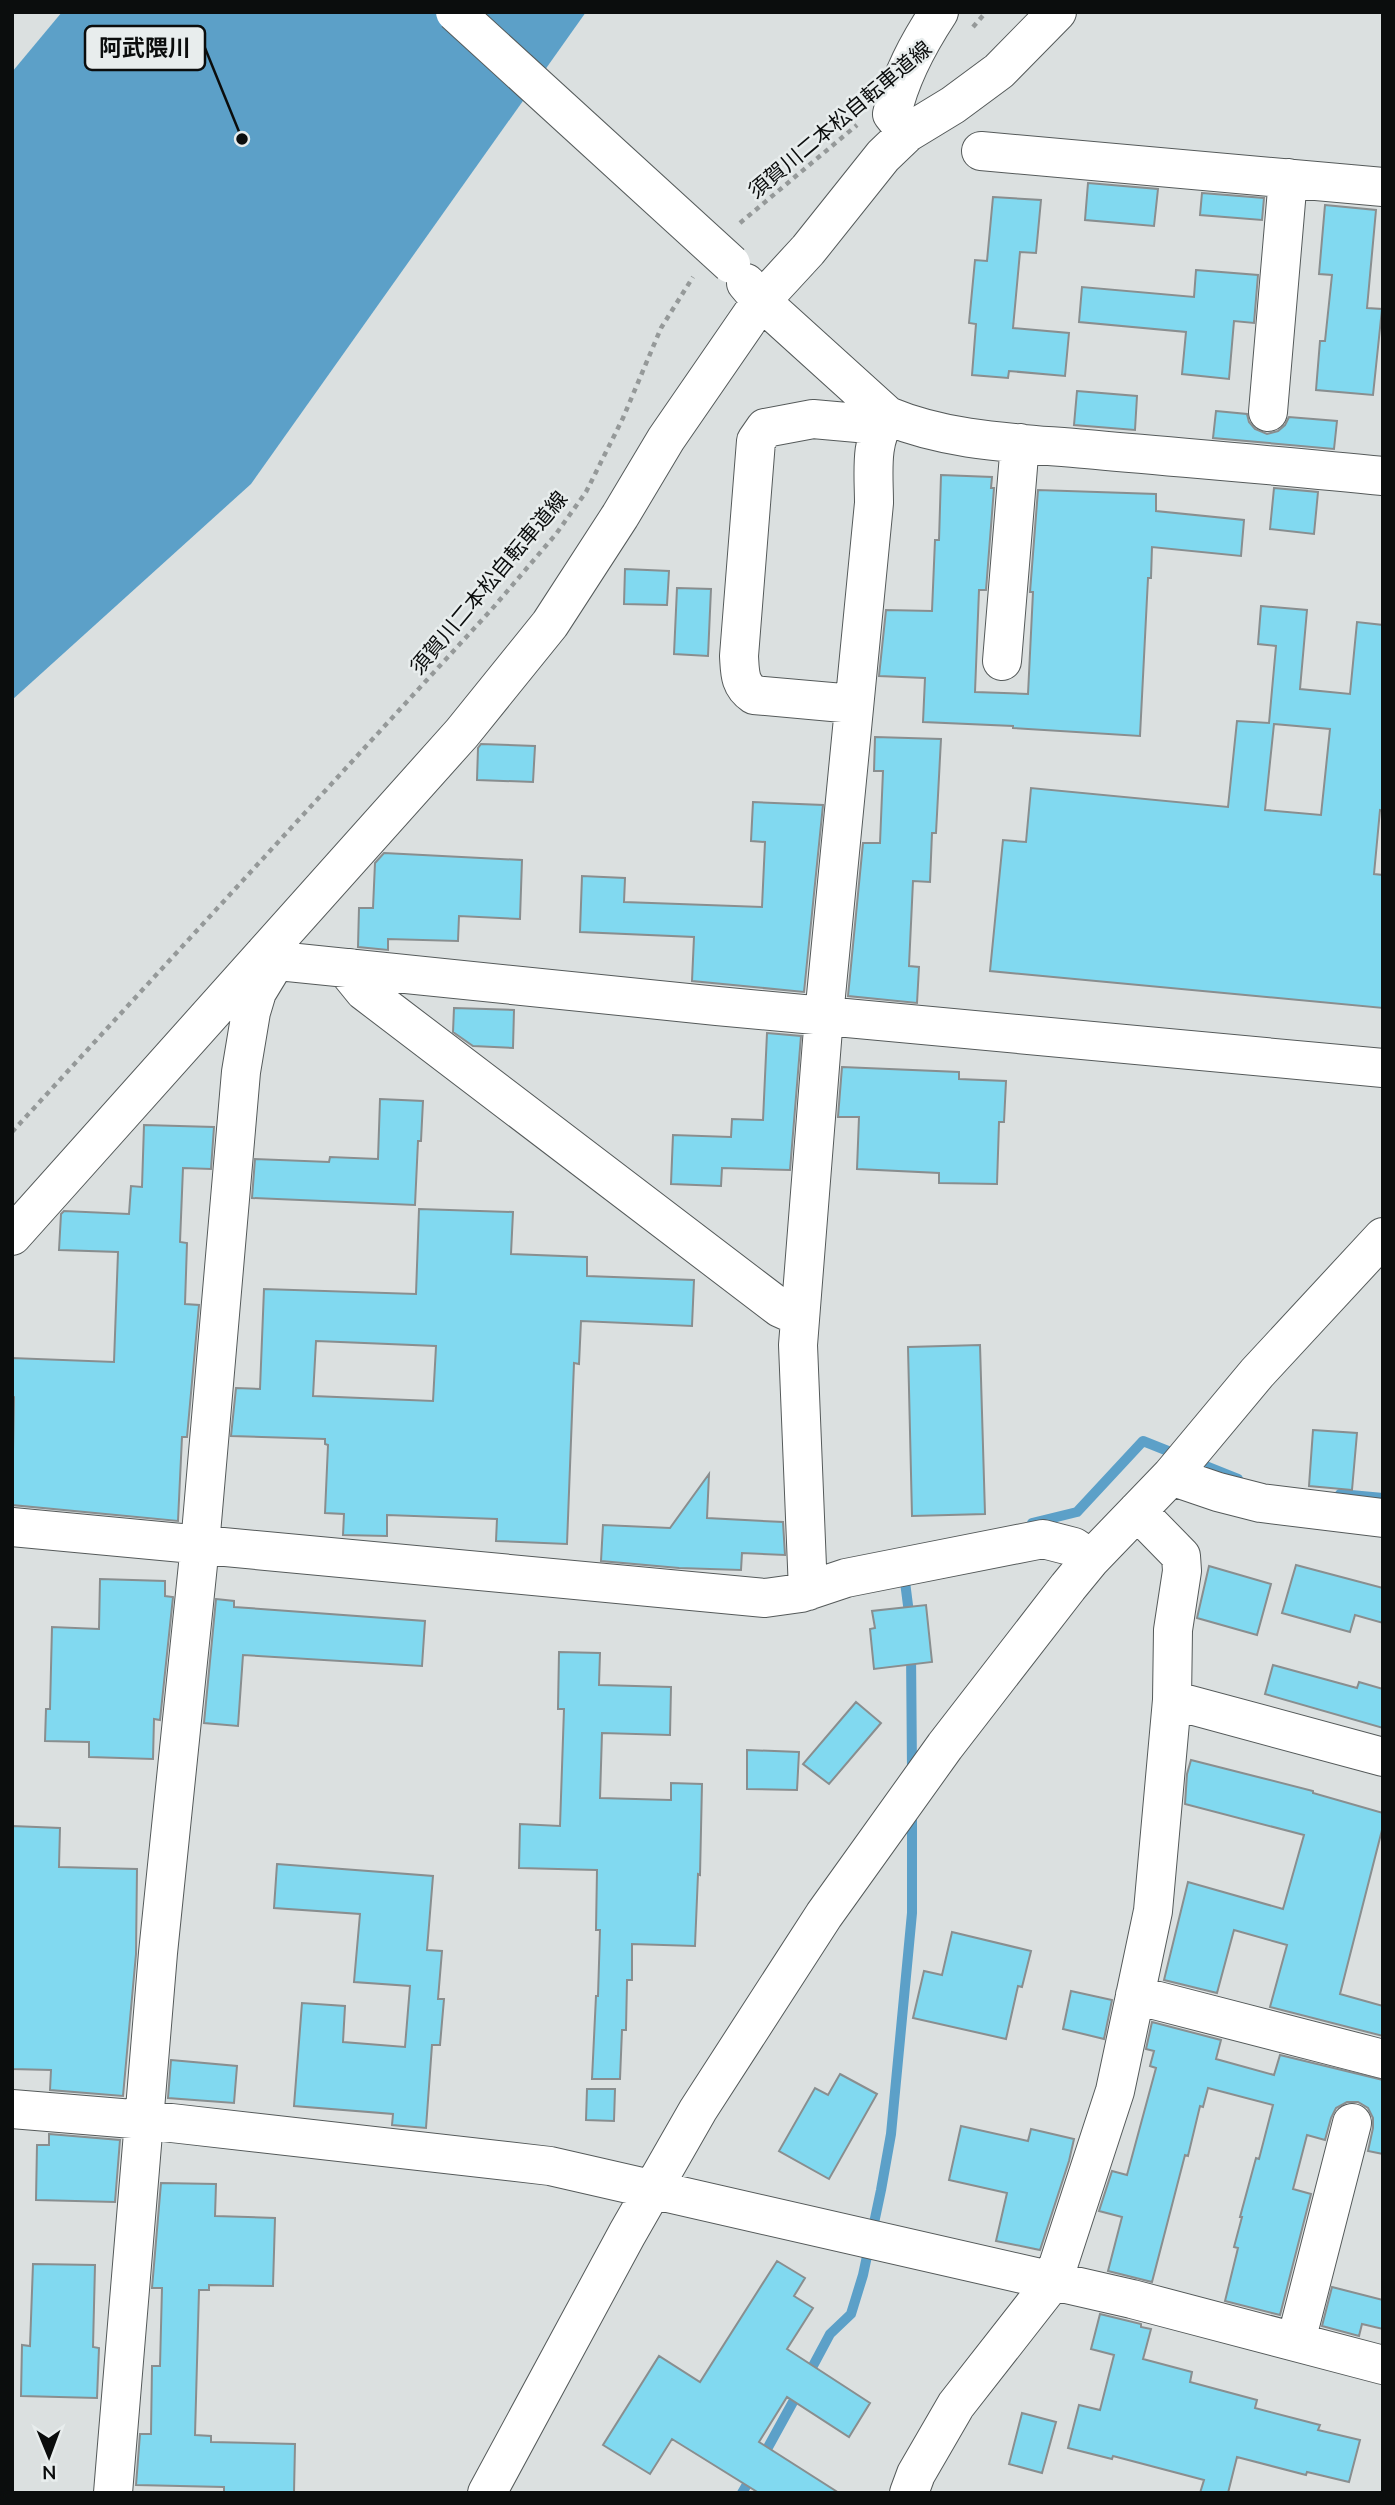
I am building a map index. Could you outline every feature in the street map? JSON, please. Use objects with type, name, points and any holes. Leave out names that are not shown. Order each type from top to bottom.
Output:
[{"type":"street","points":[[455,12],[721,255],[761,301],[884,420]]},
{"type":"street","points":[[12,1236],[194,1035],[271,955],[462,733],[550,624],[666,439],[761,301],[808,250],[883,156],[907,133],[953,105],[999,71],[1057,12]]},
{"type":"street","points":[[907,133],[891,114],[896,93],[920,40],[955,21]]},
{"type":"street","points":[[981,151],[1383,187]]},
{"type":"street","points":[[1268,412],[1288,178]]},
{"type":"street","points":[[854,704],[754,695],[745,690],[740,676],[739,656],[756,441],[765,428],[796,420],[884,420],[942,434],[1020,443],[1383,476]]},
{"type":"street","points":[[808,1591],[799,1387],[800,1317],[824,1016],[874,503],[875,446],[884,420]]},
{"type":"street","points":[[1002,661],[1020,443]]},
{"type":"street","points":[[271,955],[288,962],[824,1016],[1383,1068]]},
{"type":"street","points":[[113,2493],[130,2269],[176,1761],[200,1545],[241,1072],[251,1012],[271,955]]},
{"type":"street","points":[[350,968],[356,984],[374,999],[780,1308],[800,1317]]},
{"type":"street","points":[[486,2493],[620,2246],[698,2110],[824,1916],[945,1746],[1091,1559],[1171,1476],[1257,1373],[1383,1237]]},
{"type":"street","points":[[1171,1476],[1261,1503],[1383,1518]]},
{"type":"street","points":[[909,2493],[916,2474],[956,2405],[1053,2281],[1115,2091],[1153,1912],[1172,1700],[1173,1630],[1182,1583],[1181,1556],[1137,1511]]},
{"type":"street","points":[[12,1527],[755,1597],[790,1595],[846,1578],[1043,1539],[1074,1547],[1091,1559]]},
{"type":"street","points":[[1172,1700],[1383,1758]]},
{"type":"street","points":[[1135,1995],[1383,2059]]},
{"type":"street","points":[[12,2109],[145,2120],[550,2166],[1132,2298],[1383,2365]]},
{"type":"street","points":[[1296,2341],[1352,2123]]},
{"type":"path","points":[[955,21],[986,12]]},
{"type":"path","name":"須賀川二本松自転車道線","points":[[12,1132],[492,609],[556,534],[586,492],[623,418],[661,328],[721,255],[896,93]]},
{"type":"water","points":[[62,12],[586,12],[251,484],[12,700],[12,72]]},
{"type":"building","points":[[1088,183],[1158,189],[1154,226],[1085,220]]},
{"type":"building","points":[[1202,193],[1264,198],[1262,220],[1200,215]]},
{"type":"building","points":[[993,197],[1041,200],[1036,253],[1020,252],[1013,328],[1069,333],[1065,376],[1009,371],[1008,378],[972,375],[976,324],[969,323],[975,260],[987,261]]},
{"type":"building","points":[[1325,205],[1376,210],[1367,308],[1382,309],[1373,395],[1316,390],[1320,341],[1325,341],[1332,275],[1319,274]]},
{"type":"building","points":[[1196,270],[1258,275],[1254,323],[1234,321],[1229,379],[1182,374],[1186,332],[1079,322],[1082,287],[1194,297]]},
{"type":"building","points":[[1077,391],[1137,396],[1135,430],[1074,425]]},
{"type":"building","points":[[1216,411],[1247,414],[1255,429],[1267,434],[1278,431],[1289,417],[1337,421],[1334,449],[1213,438]]},
{"type":"building","points":[[941,475],[992,477],[991,488],[994,488],[986,590],[979,590],[975,692],[1028,694],[1033,592],[1030,592],[1038,490],[1156,494],[1156,511],[1244,520],[1241,556],[1152,547],[1140,736],[923,722],[925,678],[879,676],[886,610],[932,611],[935,540],[939,540]]},
{"type":"building","points":[[1274,488],[1318,492],[1314,534],[1270,529]]},
{"type":"building","points":[[625,569],[669,571],[667,605],[624,604]]},
{"type":"building","points":[[677,588],[711,589],[708,656],[674,654]]},
{"type":"building","points":[[1261,606],[1307,610],[1300,689],[1350,694],[1357,622],[1383,625],[1383,811],[1380,810],[1374,874],[1383,875],[1383,1008],[990,971],[1003,840],[1026,842],[1031,788],[1228,807],[1237,721],[1269,723],[1276,646],[1258,644]],"holes":[[[1274,724],[1330,729],[1321,815],[1265,810]]]},
{"type":"building","points":[[875,737],[941,739],[936,833],[932,833],[930,882],[913,881],[909,966],[919,967],[917,1003],[848,996],[863,843],[880,843],[883,771],[874,771]]},
{"type":"building","points":[[481,744],[535,746],[533,782],[477,780],[478,748]]},
{"type":"building","points":[[753,802],[823,805],[804,992],[692,981],[694,937],[580,932],[582,876],[625,878],[624,902],[762,907],[765,842],[751,841]]},
{"type":"building","points":[[384,853],[522,860],[520,919],[459,916],[458,941],[388,939],[388,950],[358,947],[359,908],[373,908],[375,863]]},
{"type":"building","points":[[454,1008],[514,1010],[513,1048],[473,1046],[453,1032]]},
{"type":"building","points":[[767,1033],[801,1036],[790,1170],[722,1168],[721,1186],[671,1184],[673,1135],[731,1137],[732,1119],[763,1120]]},
{"type":"building","points":[[842,1067],[959,1072],[959,1079],[1006,1081],[1004,1122],[999,1122],[997,1184],[939,1183],[939,1173],[857,1169],[859,1117],[838,1117]]},
{"type":"building","points":[[380,1099],[423,1101],[415,1205],[252,1198],[255,1159],[329,1162],[330,1157],[378,1159]]},
{"type":"building","points":[[144,1125],[214,1127],[211,1169],[183,1168],[180,1242],[187,1243],[185,1304],[199,1305],[187,1437],[182,1437],[178,1521],[12,1505],[12,1358],[114,1362],[118,1252],[59,1250],[61,1214],[64,1211],[129,1214],[131,1186],[142,1187]]},
{"type":"building","points":[[419,1209],[513,1212],[511,1254],[587,1257],[587,1276],[694,1280],[692,1326],[581,1321],[579,1364],[574,1363],[567,1544],[496,1541],[497,1519],[387,1515],[387,1536],[343,1535],[344,1514],[325,1513],[328,1445],[325,1444],[325,1439],[231,1436],[236,1388],[260,1389],[264,1289],[416,1294]],"holes":[[[316,1341],[436,1346],[433,1401],[313,1396]]]},
{"type":"building","points":[[980,1345],[985,1514],[912,1516],[908,1347]]},
{"type":"building","points":[[1313,1430],[1357,1433],[1352,1490],[1309,1486]]},
{"type":"building","points":[[709,1474],[707,1518],[783,1522],[785,1555],[742,1553],[741,1570],[601,1561],[603,1525],[670,1528]]},
{"type":"building","points":[[1296,1565],[1383,1588],[1383,1623],[1355,1615],[1350,1632],[1282,1613]]},
{"type":"building","points":[[1209,1566],[1271,1584],[1257,1635],[1197,1618]]},
{"type":"building","points":[[100,1579],[165,1581],[165,1596],[173,1597],[160,1720],[154,1719],[153,1759],[89,1757],[89,1742],[45,1741],[46,1709],[50,1709],[52,1627],[99,1629]]},
{"type":"building","points":[[216,1599],[234,1601],[234,1607],[425,1621],[422,1666],[243,1655],[238,1726],[204,1723]]},
{"type":"building","points":[[926,1605],[932,1662],[874,1669],[870,1629],[875,1628],[872,1611]]},
{"type":"building","points":[[559,1652],[600,1653],[599,1685],[671,1687],[670,1735],[602,1733],[600,1798],[671,1800],[671,1783],[702,1784],[695,1946],[632,1944],[632,1980],[627,1980],[626,2030],[622,2030],[620,2079],[592,2079],[600,1930],[596,1930],[597,1870],[519,1868],[520,1824],[560,1826],[564,1709],[558,1709]]},
{"type":"building","points":[[1273,1665],[1357,1688],[1359,1682],[1383,1689],[1383,1728],[1265,1694]]},
{"type":"building","points":[[856,1702],[881,1723],[829,1784],[803,1764]]},
{"type":"building","points":[[747,1750],[799,1752],[797,1790],[747,1789]]},
{"type":"building","points":[[1191,1760],[1313,1791],[1383,1813],[1383,1826],[1340,1994],[1383,2006],[1383,2036],[1270,2007],[1287,1945],[1234,1930],[1217,1993],[1164,1980],[1188,1882],[1283,1909],[1304,1835],[1185,1804]]},
{"type":"building","points":[[12,1826],[60,1828],[59,1867],[137,1869],[136,1954],[123,2096],[50,2090],[51,2070],[12,2069]]},
{"type":"building","points":[[277,1864],[433,1876],[427,1950],[442,1951],[438,1999],[444,1999],[440,2045],[432,2045],[426,2128],[392,2125],[393,2114],[294,2106],[302,2003],[345,2006],[343,2042],[405,2047],[410,1986],[354,1982],[360,1914],[274,1908]]},
{"type":"building","points":[[952,1932],[1031,1951],[1022,1987],[1018,1986],[1006,2039],[913,2018],[924,1971],[942,1975]]},
{"type":"building","points":[[1071,1991],[1112,2000],[1104,2039],[1063,2029]]},
{"type":"building","points":[[1152,2022],[1221,2040],[1216,2059],[1274,2075],[1280,2055],[1383,2080],[1383,2154],[1368,2151],[1373,2118],[1368,2108],[1358,2102],[1347,2102],[1336,2108],[1325,2140],[1307,2135],[1293,2189],[1311,2194],[1280,2315],[1225,2301],[1238,2248],[1234,2247],[1240,2217],[1273,2105],[1208,2088],[1203,2107],[1200,2106],[1188,2156],[1185,2155],[1152,2282],[1108,2271],[1122,2217],[1099,2211],[1112,2171],[1127,2175],[1156,2068],[1150,2066],[1154,2051],[1146,2049]]},
{"type":"building","points":[[171,2060],[237,2066],[234,2103],[168,2098]]},
{"type":"building","points":[[840,2074],[877,2094],[829,2179],[779,2151],[815,2088],[828,2095]]},
{"type":"building","points":[[587,2089],[615,2089],[614,2121],[586,2120]]},
{"type":"building","points":[[961,2126],[1028,2141],[1031,2129],[1074,2139],[1040,2250],[996,2241],[1007,2193],[949,2180]]},
{"type":"building","points":[[49,2134],[120,2140],[115,2202],[36,2200],[37,2145],[49,2145]]},
{"type":"building","points":[[161,2183],[216,2184],[215,2216],[275,2218],[273,2286],[209,2285],[209,2290],[199,2290],[195,2435],[211,2436],[211,2442],[295,2444],[294,2493],[224,2493],[224,2487],[136,2485],[140,2434],[151,2434],[152,2366],[160,2366],[162,2288],[152,2288]]},
{"type":"building","points":[[777,2261],[805,2278],[794,2296],[813,2308],[787,2349],[870,2403],[849,2437],[787,2397],[759,2442],[839,2493],[759,2493],[672,2439],[650,2474],[603,2445],[659,2356],[700,2382]]},
{"type":"building","points":[[33,2264],[95,2265],[93,2347],[99,2348],[97,2398],[21,2396],[22,2345],[30,2346]]},
{"type":"building","points":[[1332,2287],[1383,2300],[1383,2329],[1362,2324],[1359,2336],[1322,2326]]},
{"type":"building","points":[[1100,2314],[1151,2329],[1143,2359],[1192,2372],[1190,2382],[1257,2400],[1255,2408],[1320,2425],[1318,2430],[1360,2440],[1349,2482],[1307,2472],[1306,2475],[1237,2457],[1228,2493],[1200,2493],[1204,2480],[1113,2456],[1112,2459],[1068,2448],[1079,2405],[1100,2410],[1114,2355],[1091,2349]]},
{"type":"building","points":[[1022,2413],[1056,2422],[1042,2473],[1009,2464]]},
{"type":"waterway","points":[[1032,1523],[1077,1512],[1143,1441],[1238,1479]]},
{"type":"waterway","points":[[1340,1494],[1383,1498]]},
{"type":"waterway","points":[[904,1574],[910,1621]]},
{"type":"waterway","points":[[911,1651],[912,1771]]},
{"type":"waterway","points":[[807,2377],[830,2334],[851,2314],[863,2275],[881,2190],[891,2134],[912,1913],[912,1812]]},
{"type":"waterway","points":[[761,2460],[799,2391]]},
{"type":"waterway","points":[[742,2493],[753,2474]]},
{"type":"place","name":"阿武隈川","points":[[242,139]]}]
